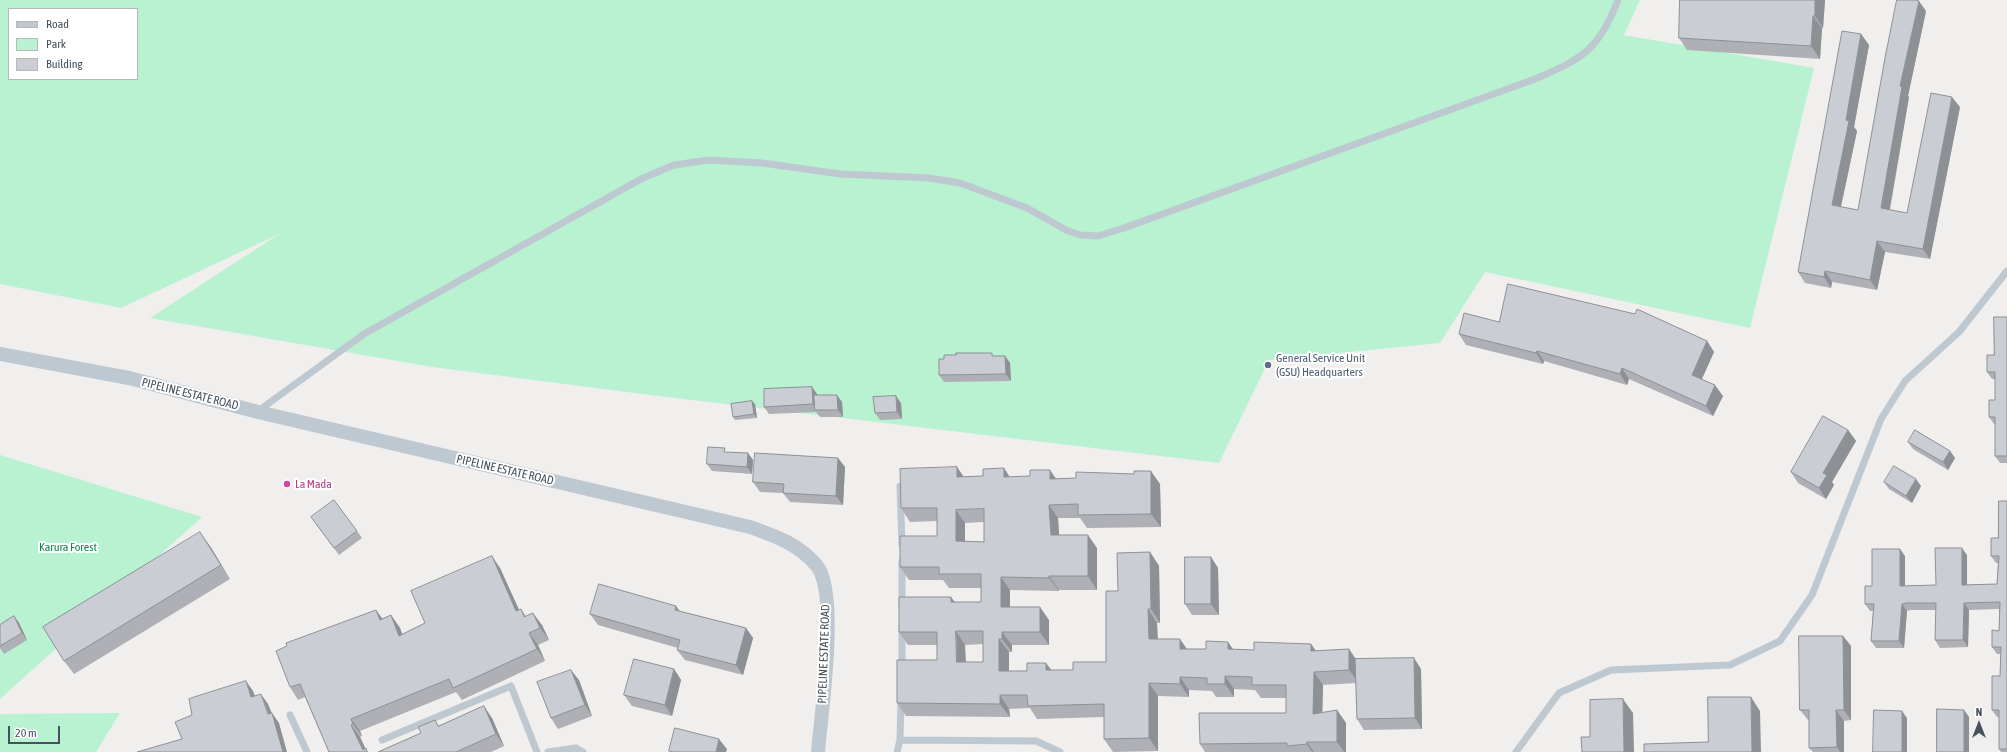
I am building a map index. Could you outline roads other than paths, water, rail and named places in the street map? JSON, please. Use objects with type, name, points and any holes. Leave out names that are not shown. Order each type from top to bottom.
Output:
[{"type":"street","name":"PIPELINE ESTATE ROAD","points":[[0,354],[129,378],[258,412],[750,527],[780,538],[802,550],[818,567],[828,607],[825,680],[818,752]]},
{"type":"lane","points":[[258,412],[364,334],[641,179],[674,165],[709,160],[762,163],[840,174],[929,178],[960,183],[1027,208],[1066,230],[1080,235],[1098,236],[1169,212],[1535,79],[1566,66],[1590,50],[1609,25],[1618,0]]},
{"type":"lane","points":[[1516,752],[1559,693],[1611,670],[1730,665],[1780,641],[1812,595],[1881,419],[1905,381],[1959,332],[2007,271]]},
{"type":"lane","points":[[900,486],[902,517],[902,679]]},
{"type":"lane","points":[[382,740],[511,686],[537,752]]},
{"type":"lane","points":[[897,752],[900,740],[902,695]]},
{"type":"lane","points":[[290,715],[307,752]]},
{"type":"lane","points":[[900,740],[1036,741],[1060,752]]},
{"type":"lane","points":[[548,752],[576,748],[583,752]]},
{"type":"place","name":"General Service Unit (GSU) Headquarters","points":[[1268,365]]},
{"type":"place","name":"La Mada","points":[[287,484]]},
{"type":"park label","name":"Karura Forest","points":[[68,547]]}]
